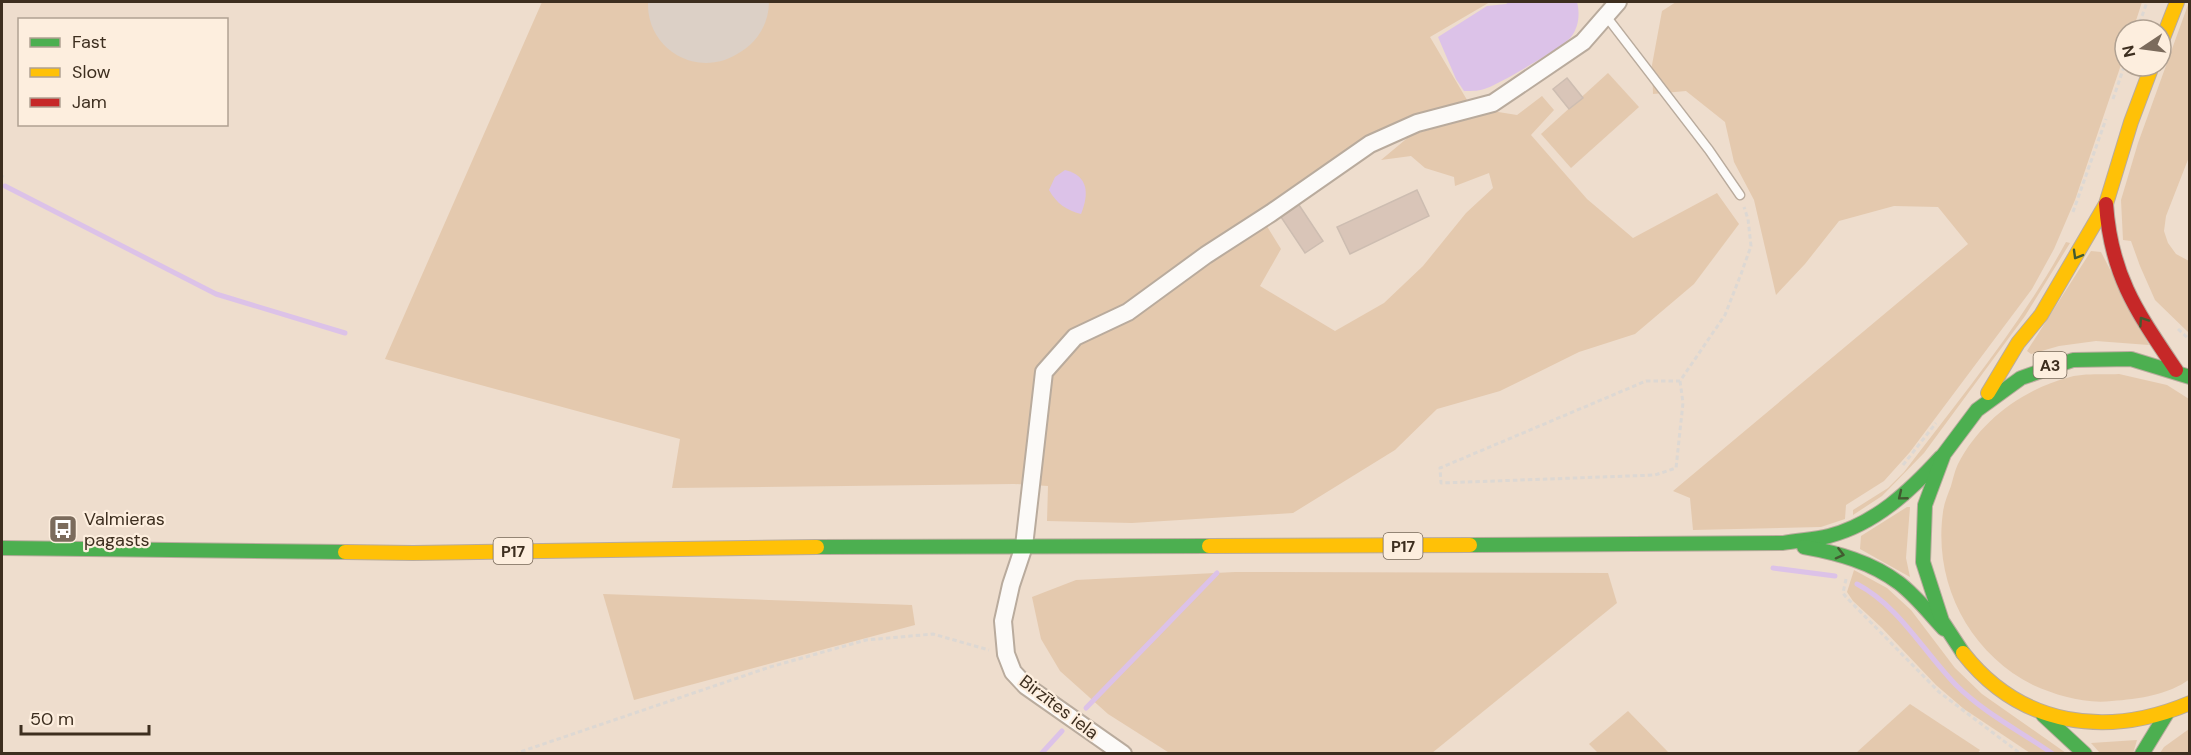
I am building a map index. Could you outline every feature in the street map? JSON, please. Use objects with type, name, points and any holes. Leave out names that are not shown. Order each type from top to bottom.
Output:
[{"type":"main road","points":[[2171,18],[2177,2]]},
{"type":"main road","name":"A3","points":[[2148,78],[2131,122],[2106,204],[2041,315],[2018,343],[2006,367],[1943,455],[1926,505],[1923,531],[1924,558],[1928,584],[1936,609],[1948,633],[1977,671],[2016,700],[2062,719],[2098,723],[2142,720],[2190,709]]},
{"type":"main road","name":"A3","points":[[2106,204],[2106,228],[2117,272],[2139,315],[2176,370]]},
{"type":"main road","name":"A3","points":[[1978,408],[2016,380],[2060,362],[2107,356],[2153,362],[2190,377]]},
{"type":"main road","name":"P17","points":[[2,548],[413,554],[687,548],[1783,543],[1830,536],[1870,520],[1901,498],[1943,455]]},
{"type":"main road","name":"P17","points":[[1783,543],[1852,557],[1876,568],[1900,583],[1948,633]]},
{"type":"main road","name":"A3","points":[[2170,712],[2190,703]]},
{"type":"main road","points":[[2037,710],[2085,753]]},
{"type":"main road","points":[[2142,753],[2170,712]]},
{"type":"street","name":"Birzītes iela","points":[[1123,753],[1026,686],[1013,672],[1006,654],[1003,621],[1011,585],[1024,546],[1044,372],[1075,337],[1128,312],[1206,255],[1370,144],[1417,123],[1493,104],[1583,42],[1618,2]]},
{"type":"lane","points":[[1606,16],[1709,150],[1740,195]]},
{"type":"path","points":[[2141,18],[2147,2]]},
{"type":"path","points":[[2110,107],[2120,78]]},
{"type":"path","points":[[2072,214],[2106,118]]},
{"type":"path","points":[[1680,381],[1646,381],[1440,468],[1441,483],[1655,475],[1676,468],[1683,403],[1680,381],[1725,315],[1751,246],[1748,219],[1740,195]]},
{"type":"path","points":[[1899,469],[1941,417]]},
{"type":"path","points":[[1847,577],[1843,593],[1846,597],[1939,692],[2021,753]]},
{"type":"path","points":[[514,753],[770,667],[866,640],[933,634],[1006,654]]},
{"type":"shaded area","points":[[542,2],[1490,2],[1430,37],[1470,105],[1382,128],[1267,210],[1265,223],[1281,249],[1260,286],[1335,331],[1384,303],[1423,266],[1466,213],[1493,188],[1489,173],[1455,186],[1454,177],[1425,168],[1411,156],[1381,160],[1411,135],[1492,111],[1517,115],[1542,96],[1554,110],[1531,135],[1587,199],[1633,238],[1717,193],[1739,224],[1694,284],[1635,334],[1579,352],[1500,391],[1437,409],[1395,450],[1293,513],[1132,523],[1047,521],[1048,486],[1014,484],[672,488],[680,439],[385,359]]},
{"type":"shaded area","points":[[1509,2],[1577,2],[1579,15],[1576,29],[1566,42],[1518,72],[1484,89],[1464,91],[1456,79],[1438,37],[1487,6]]},
{"type":"shaded area","points":[[1676,2],[2142,2],[2137,18],[2113,18],[2113,78],[2116,78],[2075,200],[2054,249],[2032,289],[1910,452],[1884,481],[1846,505],[1845,519],[1821,527],[1693,530],[1690,498],[1673,491],[1968,244],[1938,207],[1894,206],[1839,221],[1805,264],[1776,295],[1754,200],[1734,162],[1725,122],[1686,91],[1653,94],[1652,65],[1662,11]]},
{"type":"shaded area","points":[[2189,2],[2189,157],[2166,216],[2164,231],[2168,243],[2176,254],[2189,261],[2189,333],[2155,300],[2131,241],[2123,240],[2121,200],[2138,143],[2162,78],[2173,78],[2173,46]]},
{"type":"shaded area","points":[[1608,73],[1639,107],[1571,168],[1541,134]]},
{"type":"shaded area","points":[[1065,170],[1083,181],[1086,193],[1081,214],[1062,206],[1049,190],[1055,177]]},
{"type":"shaded area","points":[[2066,242],[2070,243],[2025,316],[1924,453],[1882,496],[1853,515],[1853,510],[1888,488],[1904,472],[2010,331]]},
{"type":"shaded area","points":[[2091,251],[2101,252],[2149,345],[2096,341],[2059,346],[2031,354],[2027,351]]},
{"type":"shaded area","points":[[2119,374],[2167,385],[2189,399],[2190,679],[2172,689],[2152,695],[2102,702],[2062,696],[2033,685],[2010,671],[1991,654],[1974,635],[1960,613],[1950,590],[1941,539],[1945,502],[1958,464],[1967,448],[1991,421],[2020,398],[2053,382],[2076,376]]},
{"type":"shaded area","points":[[1910,507],[1906,558],[1910,577],[1860,549],[1861,536]]},
{"type":"shaded area","points":[[1854,570],[1887,588],[1911,610],[1955,668],[1982,694],[2066,753],[2030,753],[1964,709],[1936,685],[1853,601],[1847,592]]},
{"type":"shaded area","points":[[1235,572],[1608,573],[1617,603],[1432,753],[1171,754],[1108,714],[1060,671],[1041,639],[1032,597],[1076,580]]},
{"type":"shaded area","points":[[603,594],[912,605],[915,625],[634,700]]},
{"type":"shaded area","points":[[1910,704],[1980,750],[1977,754],[1856,753]]},
{"type":"shaded area","points":[[1628,711],[1669,753],[1598,753],[1589,744]]},
{"type":"shaded area","points":[[2189,729],[2189,753],[2160,753],[2164,747]]},
{"type":"shaded area","points":[[2137,740],[2133,754],[2100,753],[2091,743]]},
{"type":"building","points":[[1567,78],[1583,98],[1569,109],[1553,89]]},
{"type":"building","points":[[1417,190],[1429,216],[1350,254],[1337,227]]},
{"type":"building","points":[[1297,202],[1323,241],[1305,253],[1279,214]]},
{"type":"waterway","points":[[5,186],[216,294],[345,333]]},
{"type":"waterway","points":[[1773,568],[1835,576]]},
{"type":"waterway","points":[[1086,708],[1217,573]]},
{"type":"waterway","points":[[1857,584],[1886,604],[1944,672],[1967,695],[1990,713],[2053,754]]},
{"type":"waterway","points":[[1041,754],[1062,731]]},
{"type":"runway","points":[[706,5],[711,2]]},
{"type":"traffic: fast","points":[[1963,653],[1942,621],[1923,562],[1925,505],[1944,454],[1977,410],[2021,378],[2073,360],[2131,359],[2190,377]]},
{"type":"traffic: fast","points":[[1470,545],[1783,543],[1823,537],[1846,531],[1891,505],[1941,457]]},
{"type":"traffic: fast","points":[[817,547],[1209,546]]},
{"type":"traffic: fast","points":[[1804,547],[1854,559],[1877,569],[1911,593],[1944,629]]},
{"type":"traffic: fast","points":[[2,548],[345,552]]},
{"type":"traffic: fast","points":[[2142,754],[2167,713]]},
{"type":"traffic: fast","points":[[2043,715],[2085,754]]},
{"type":"traffic: slow","points":[[2171,18],[2177,2]]},
{"type":"traffic: slow","points":[[1988,393],[2018,343],[2041,315],[2106,204],[2131,122],[2148,78]]},
{"type":"traffic: slow","points":[[1209,546],[1470,545]]},
{"type":"traffic: slow","points":[[345,552],[817,547]]},
{"type":"traffic: slow","points":[[1963,653],[1986,678],[2011,697],[2038,711],[2067,719],[2097,722],[2128,720],[2159,714],[2190,703]]},
{"type":"traffic: jam","points":[[2106,204],[2114,252],[2128,292],[2149,330],[2176,370]]},
{"type":"place","name":"Valmieras pagasts","points":[[63,529]]}]
